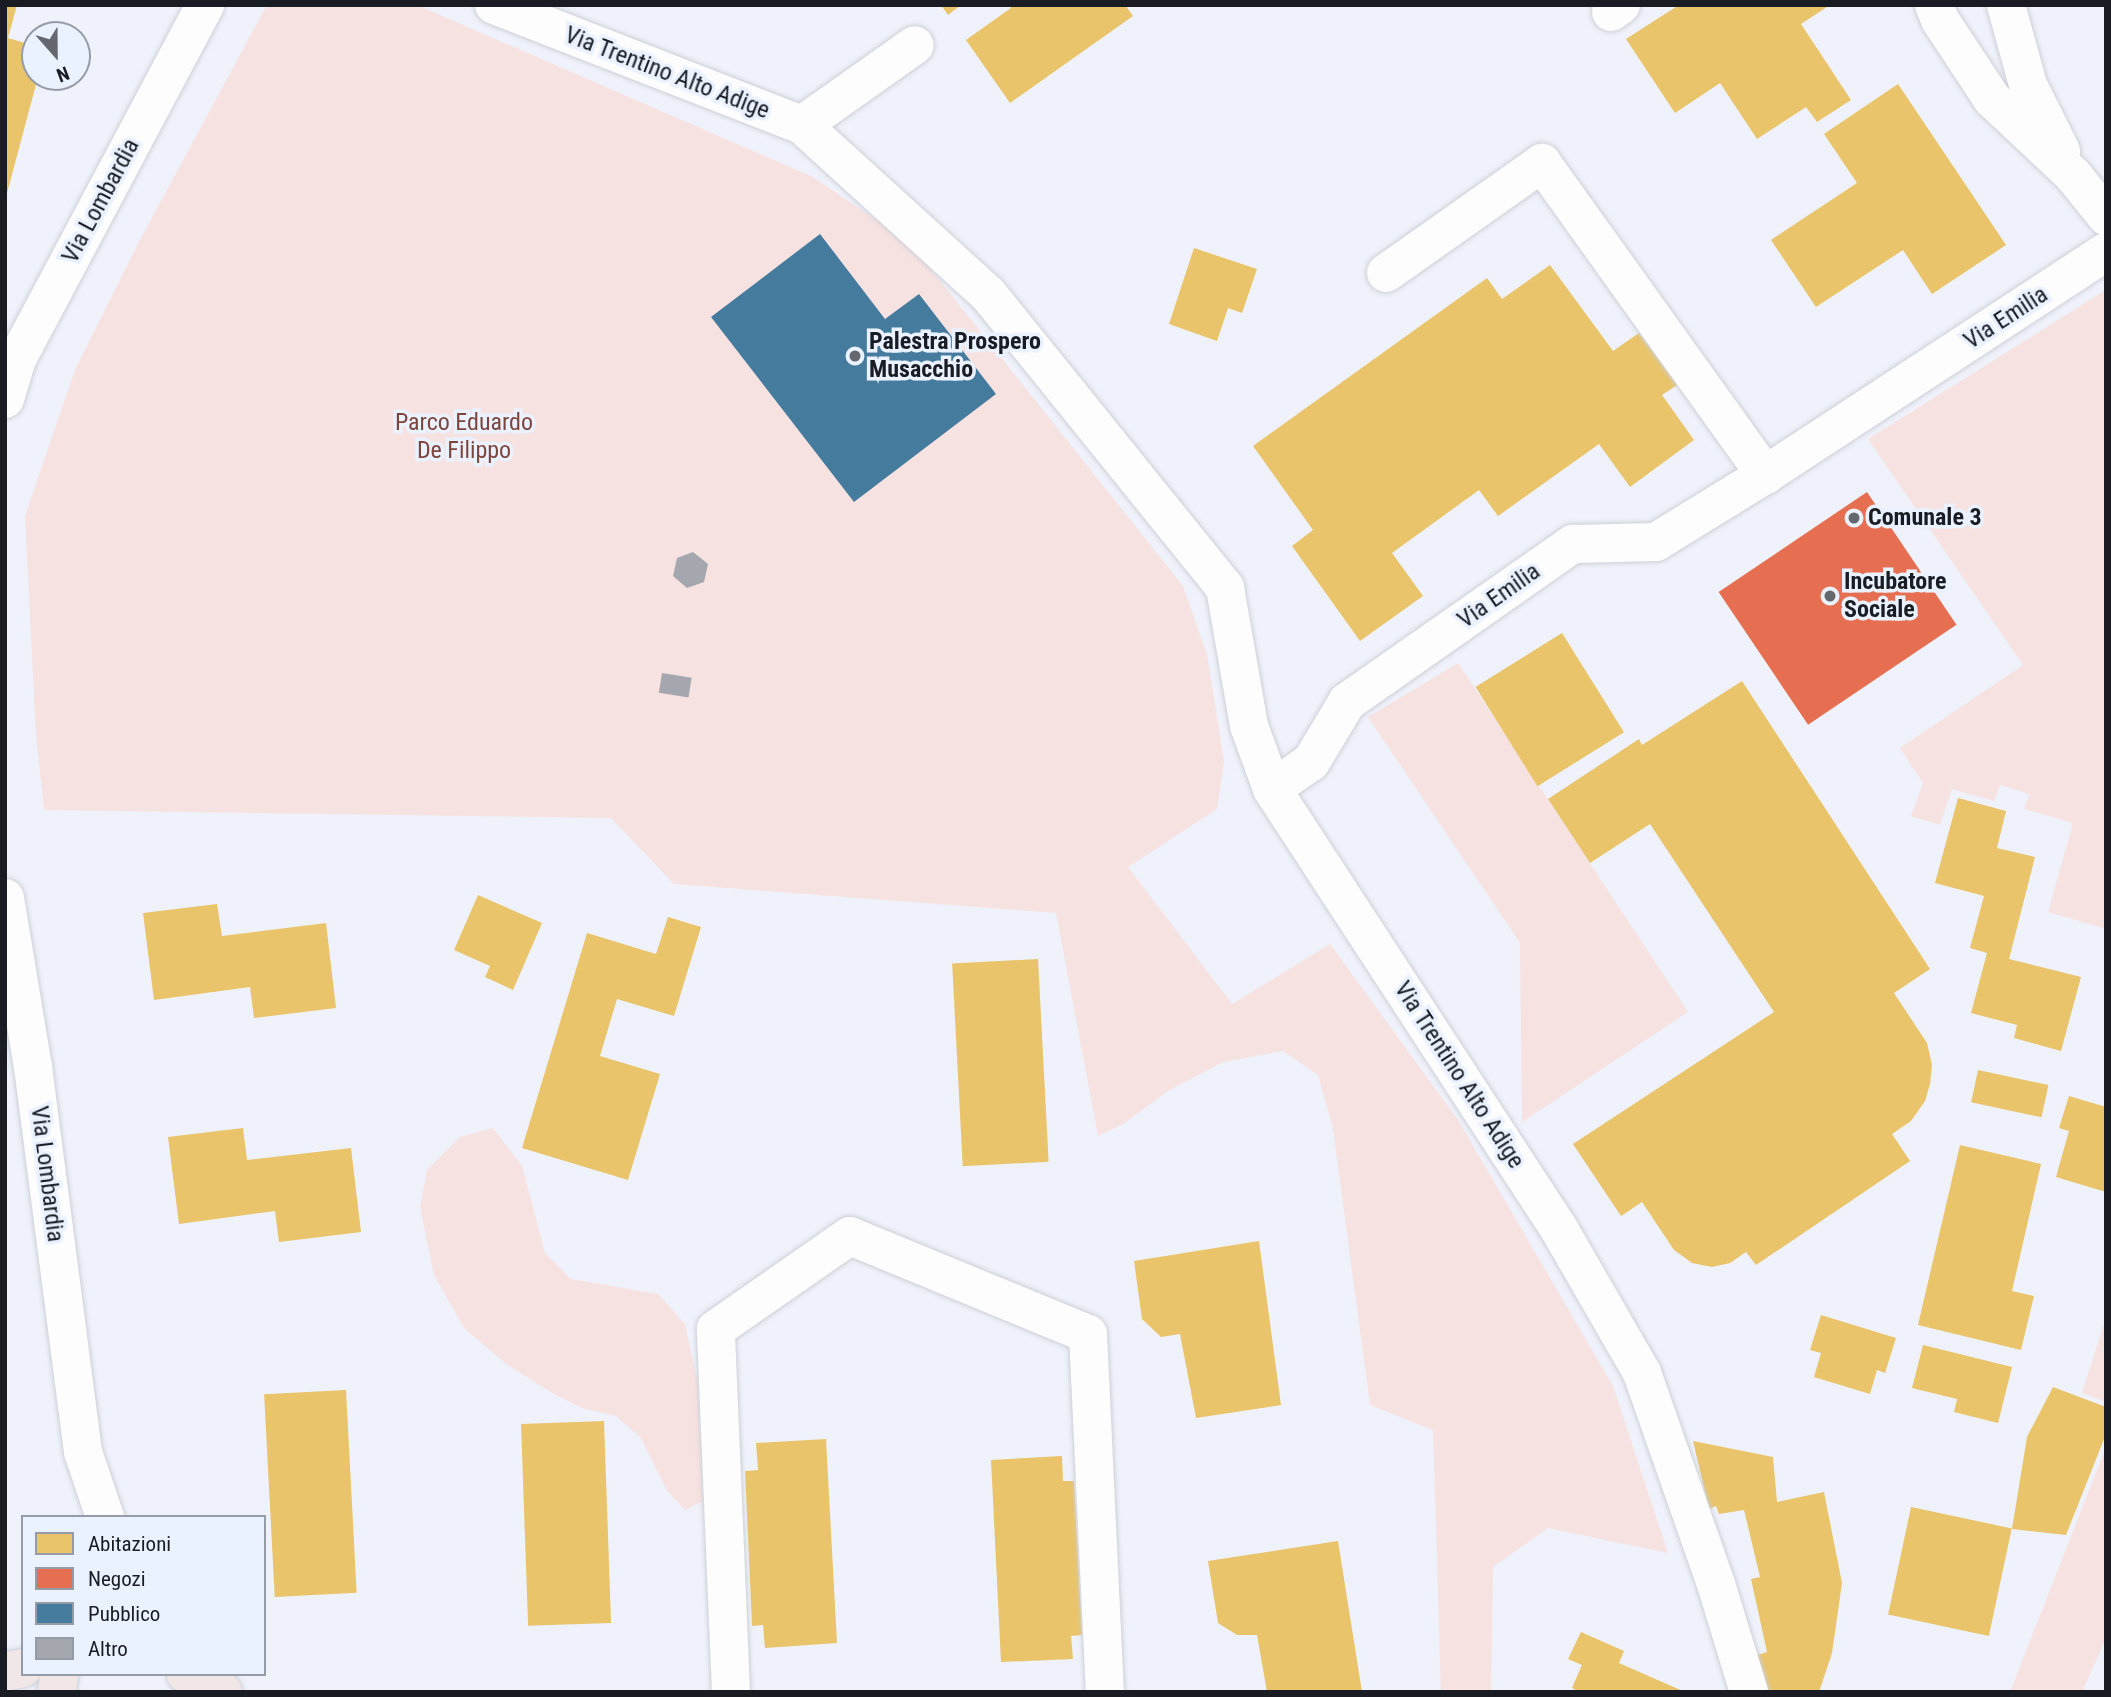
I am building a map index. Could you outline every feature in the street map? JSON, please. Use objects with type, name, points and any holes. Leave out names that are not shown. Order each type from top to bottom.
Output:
[{"type":"main road","points":[[190,1676],[223,1692]]},
{"type":"street","name":"Via Lombardia","points":[[5,399],[11,356],[205,5]]},
{"type":"street","name":"Via Trentino Alto Adige","points":[[494,5],[802,125],[988,294],[1225,588],[1249,726],[1272,789],[1559,1229],[1643,1373],[1716,1584],[1749,1692]]},
{"type":"street","points":[[1934,5],[1940,20],[1992,99],[2073,175],[2106,216]]},
{"type":"street","points":[[2006,5],[2028,85],[2073,175]]},
{"type":"street","name":"Via Trentino Alto Adige","points":[[802,125],[915,45]]},
{"type":"street","points":[[1386,272],[1542,163],[1765,475]]},
{"type":"street","name":"Via Emilia","points":[[1272,789],[1311,762],[1348,702],[1573,544],[1656,542],[1765,475],[2106,253]]},
{"type":"street","name":"Via Lombardia","points":[[5,898],[33,1067],[83,1452],[104,1515]]},
{"type":"street","points":[[739,1692],[731,1692],[716,1329],[850,1237],[1088,1334],[1105,1692]]},
{"type":"street","name":"Via Lombardia","points":[[77,1515],[83,1452]]},
{"type":"green space","name":"Parco Eduardo De Filippo","points":[[267,5],[417,5],[813,177],[909,242],[1183,586],[1207,655],[1224,761],[1217,809],[1128,867],[1232,1004],[1330,944],[1458,1120],[1613,1386],[1668,1553],[1548,1528],[1493,1567],[1491,1692],[1441,1692],[1433,1430],[1370,1405],[1333,1129],[1318,1075],[1283,1051],[1223,1062],[1168,1091],[1123,1124],[1098,1136],[1056,913],[674,884],[611,818],[44,810],[36,734],[25,516],[75,370],[141,238]]},
{"type":"green space","points":[[2104,291],[2106,929],[2048,912],[2073,823],[2024,809],[2029,794],[2000,785],[1994,801],[1952,789],[1940,825],[1911,816],[1923,783],[1900,748],[2023,665],[1868,439]]},
{"type":"green space","points":[[1458,663],[1688,1012],[1522,1122],[1520,943],[1368,717]]},
{"type":"green space","points":[[493,1128],[522,1166],[545,1253],[571,1279],[658,1294],[685,1324],[698,1384],[703,1501],[685,1510],[667,1491],[641,1438],[616,1416],[582,1408],[506,1364],[464,1328],[434,1275],[420,1207],[427,1170],[460,1137]]},
{"type":"green space","points":[[2106,1317],[2106,1402],[2082,1393]]},
{"type":"green space","points":[[2106,1447],[2106,1638],[2082,1692],[2010,1692]]},
{"type":"building: Abitazioni","points":[[5,5],[17,5],[8,38],[21,42],[21,91],[34,91],[6,197]]},
{"type":"building: Abitazioni","points":[[941,5],[961,5],[948,15]]},
{"type":"building: Abitazioni","points":[[1010,5],[1125,5],[1133,16],[1010,103],[966,40],[1011,8]]},
{"type":"building: Abitazioni","points":[[1679,5],[1830,5],[1801,24],[1851,100],[1817,122],[1806,107],[1757,139],[1720,83],[1675,113],[1626,39]]},
{"type":"building: Abitazioni","points":[[1898,84],[2006,245],[1932,294],[1903,250],[1816,307],[1771,240],[1857,183],[1824,134]]},
{"type":"building: Abitazioni","points":[[1194,248],[1257,269],[1242,313],[1228,308],[1217,341],[1169,324]]},
{"type":"building: Abitazioni","points":[[1550,265],[1613,351],[1639,333],[1677,385],[1662,395],[1694,440],[1630,487],[1599,444],[1498,516],[1479,490],[1392,553],[1423,596],[1360,641],[1292,546],[1313,530],[1253,446],[1487,278],[1502,299]]},
{"type":"building: Abitazioni","points":[[1562,633],[1624,732],[1537,786],[1475,687]]},
{"type":"building: Abitazioni","points":[[1742,681],[1930,969],[1894,993],[1927,1043],[1932,1065],[1925,1101],[1911,1121],[1892,1134],[1910,1161],[1756,1265],[1746,1252],[1730,1263],[1712,1267],[1692,1263],[1674,1250],[1642,1202],[1621,1216],[1573,1144],[1774,1012],[1650,824],[1590,863],[1548,799],[1639,739],[1642,745]]},
{"type":"building: Abitazioni","points":[[1958,798],[2006,811],[1997,848],[2035,857],[2009,959],[2081,977],[2061,1051],[2014,1038],[2017,1025],[1971,1013],[1987,953],[1970,948],[1984,896],[1935,883]]},
{"type":"building: Abitazioni","points":[[478,895],[542,923],[513,990],[485,977],[490,966],[454,950]]},
{"type":"building: Abitazioni","points":[[217,904],[222,936],[326,923],[336,1008],[254,1018],[250,987],[154,1000],[143,913]]},
{"type":"building: Abitazioni","points":[[668,917],[701,927],[674,1016],[617,999],[600,1056],[660,1074],[628,1180],[522,1148],[587,933],[656,954]]},
{"type":"building: Abitazioni","points":[[1038,959],[1049,1162],[963,1166],[952,964]]},
{"type":"building: Abitazioni","points":[[1978,1070],[2048,1085],[2042,1117],[1971,1102]]},
{"type":"building: Abitazioni","points":[[2069,1096],[2106,1107],[2106,1192],[2056,1177],[2069,1131],[2059,1128]]},
{"type":"building: Abitazioni","points":[[243,1128],[247,1160],[351,1148],[361,1232],[279,1242],[275,1211],[179,1224],[168,1137]]},
{"type":"building: Abitazioni","points":[[1960,1145],[2041,1164],[2012,1291],[2034,1296],[2021,1350],[1918,1325]]},
{"type":"building: Abitazioni","points":[[1259,1241],[1281,1405],[1196,1418],[1180,1334],[1161,1337],[1142,1319],[1134,1261]]},
{"type":"building: Abitazioni","points":[[1821,1315],[1896,1338],[1885,1373],[1877,1370],[1870,1394],[1814,1377],[1821,1353],[1810,1350]]},
{"type":"building: Abitazioni","points":[[1923,1345],[2012,1367],[1998,1423],[1954,1412],[1957,1399],[1912,1388]]},
{"type":"building: Abitazioni","points":[[2053,1387],[2106,1407],[2106,1434],[2066,1535],[2012,1529],[2027,1437]]},
{"type":"building: Abitazioni","points":[[346,1390],[357,1593],[275,1597],[264,1394]]},
{"type":"building: Abitazioni","points":[[604,1421],[611,1623],[528,1626],[521,1424]]},
{"type":"building: Abitazioni","points":[[826,1439],[837,1643],[765,1648],[763,1625],[752,1626],[745,1471],[758,1470],[756,1443]]},
{"type":"building: Abitazioni","points":[[1693,1441],[1773,1457],[1777,1502],[1824,1492],[1842,1583],[1832,1653],[1819,1692],[1760,1692],[1749,1658],[1767,1652],[1751,1579],[1760,1577],[1744,1510],[1719,1514],[1716,1506],[1709,1509]]},
{"type":"building: Abitazioni","points":[[1062,1456],[1063,1481],[1074,1481],[1082,1635],[1071,1636],[1073,1659],[1001,1662],[991,1460]]},
{"type":"building: Abitazioni","points":[[1911,1507],[2012,1528],[1989,1636],[1888,1615]]},
{"type":"building: Abitazioni","points":[[1338,1541],[1362,1692],[1267,1692],[1257,1635],[1237,1635],[1218,1623],[1208,1561]]},
{"type":"building: Abitazioni","points":[[1581,1632],[1624,1651],[1619,1663],[1685,1692],[1580,1692],[1572,1688],[1582,1665],[1568,1659]]},
{"type":"building: Negozi","points":[[1867,492],[1956,625],[1808,725],[1719,592]]},
{"type":"building: Pubblico","name":"Palestra Prospero Musacchio","points":[[820,234],[885,319],[919,294],[996,394],[854,502],[711,317]]},
{"type":"building: Altro","points":[[693,552],[708,564],[704,582],[687,588],[673,576],[677,558]]},
{"type":"building: Altro","points":[[662,673],[692,678],[689,697],[659,693]]},
{"type":"place","name":"Palestra Prospero Musacchio","points":[[855,356]]},
{"type":"place","name":"Comunale 3","points":[[1854,518]]},
{"type":"place","name":"Incubatore Sociale","points":[[1830,596]]}]
